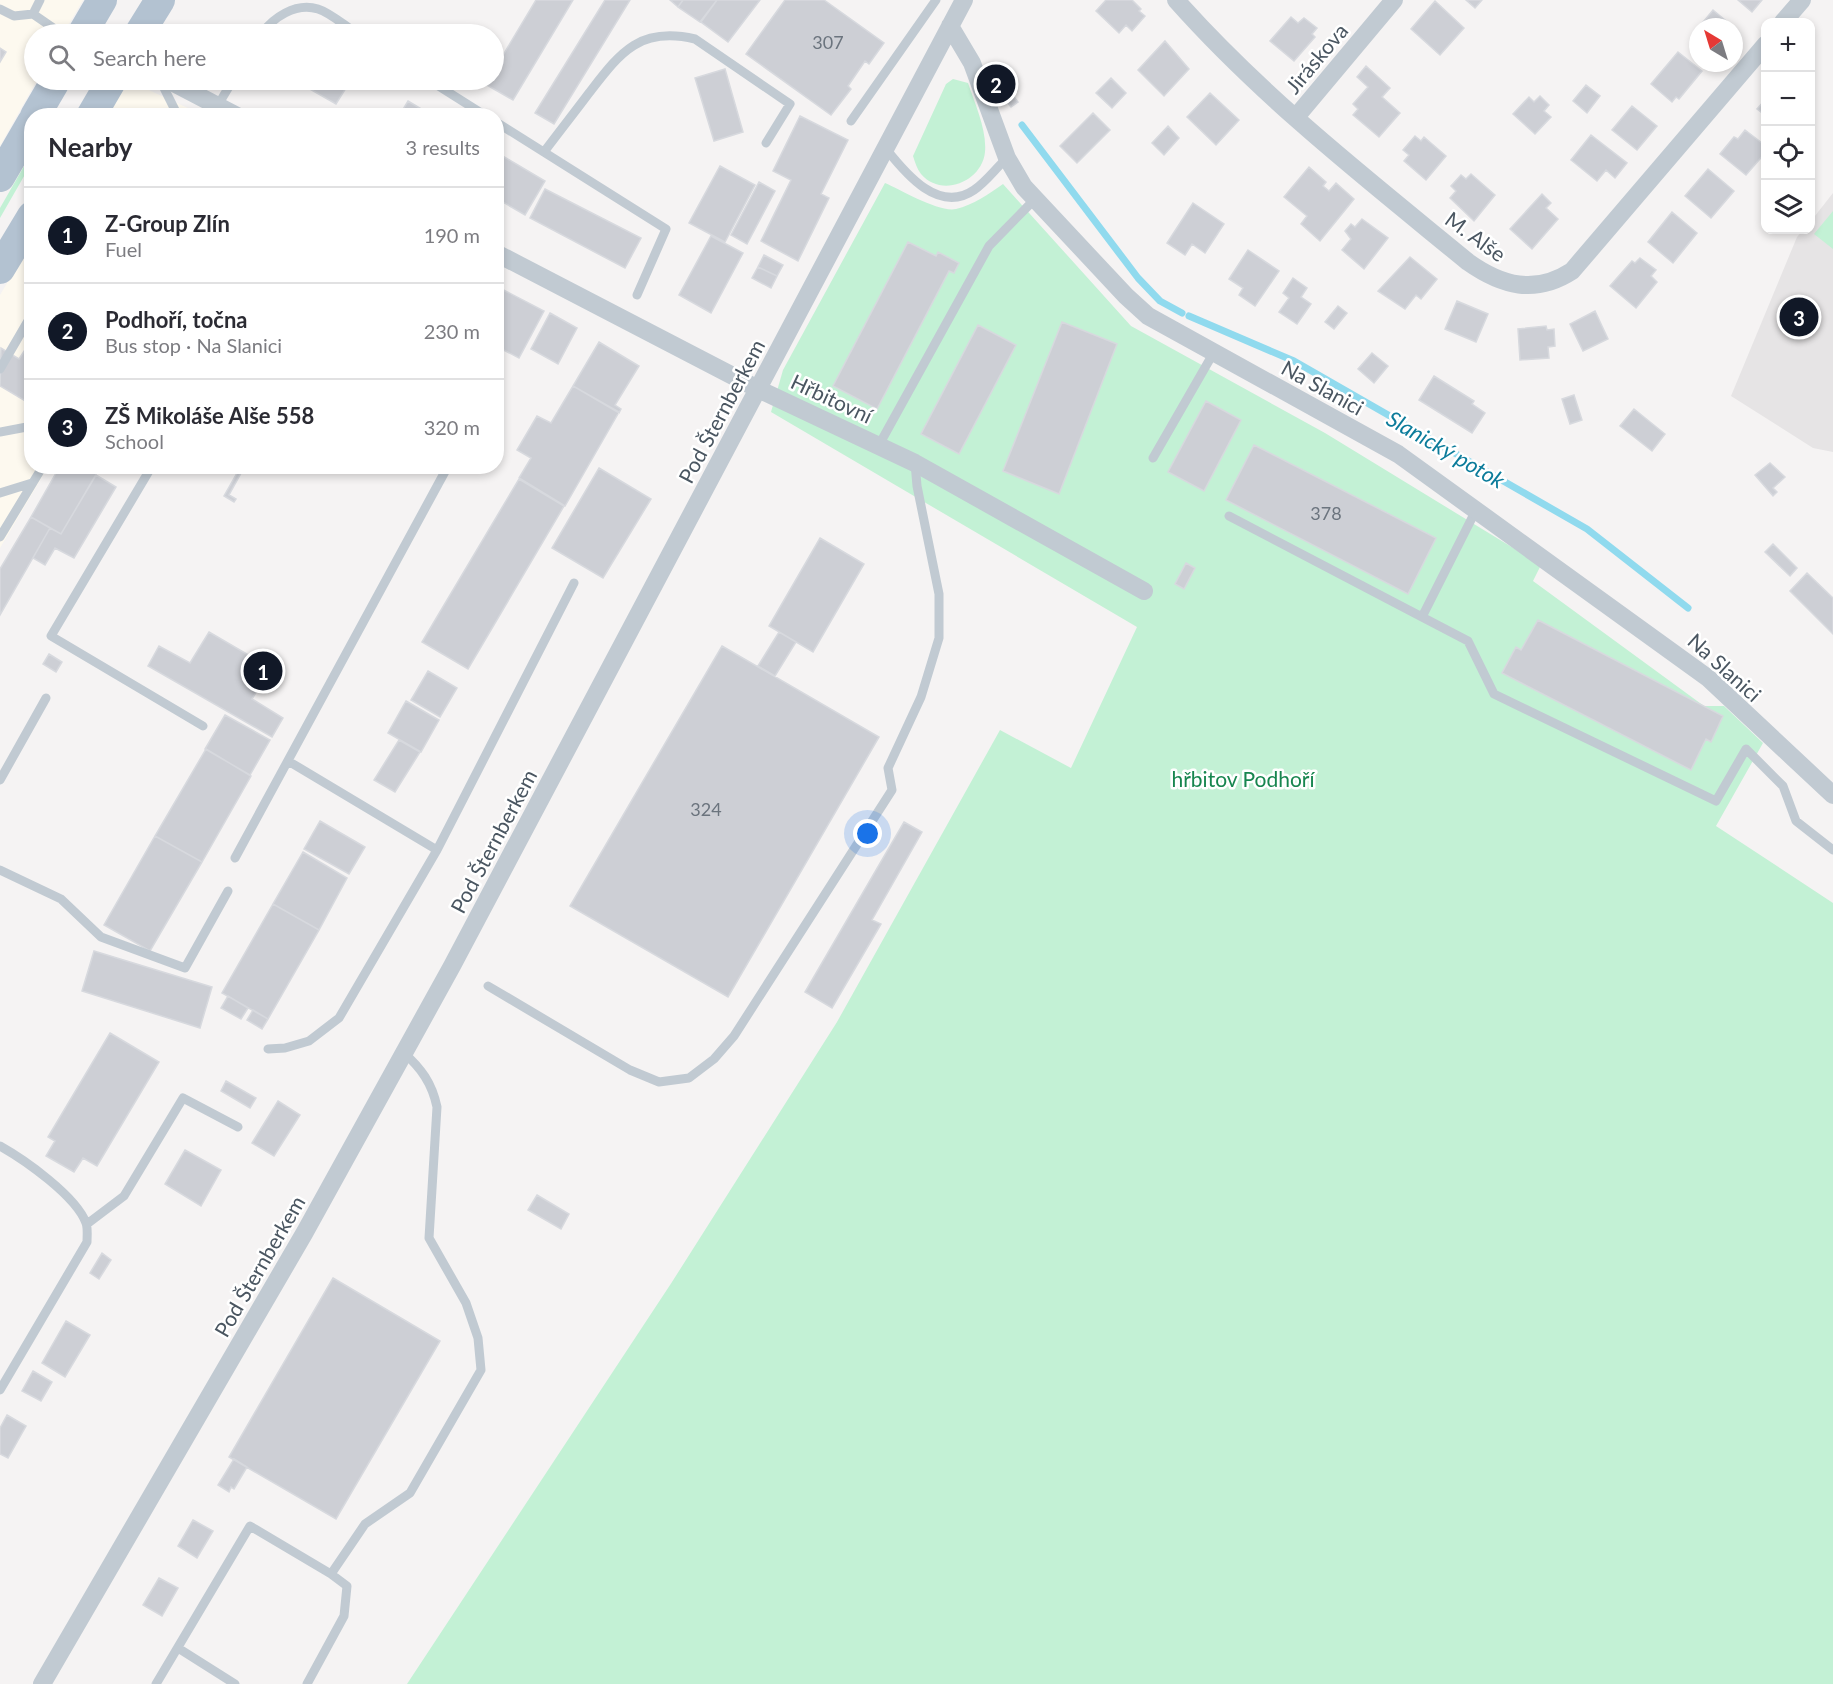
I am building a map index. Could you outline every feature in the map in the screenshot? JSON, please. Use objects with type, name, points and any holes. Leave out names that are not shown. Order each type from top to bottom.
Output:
[{"type":"main road","points":[[87,24],[102,0]]},
{"type":"main road","points":[[145,24],[159,0]]},
{"type":"main road","points":[[40,108],[50,90]]},
{"type":"main road","points":[[96,108],[106,90]]},
{"type":"main road","points":[[0,177],[24,136]]},
{"type":"main road","points":[[0,269],[24,229]]},
{"type":"street","name":"M. Alše","points":[[1176,0],[1233,62],[1489,278],[1533,286],[1558,280],[1572,271],[1761,50]]},
{"type":"street","name":"Jiráskova","points":[[1296,117],[1394,0]]},
{"type":"street","points":[[1786,18],[1802,0]]},
{"type":"street","name":"Pod Šternberkem","points":[[42,1684],[299,1242],[458,955],[887,150],[962,3]]},
{"type":"street","name":"Na Slanici","points":[[950,26],[972,63],[1007,158],[1024,187],[1126,296],[1148,316],[1398,454],[1708,678],[1833,795]]},
{"type":"street","points":[[188,90],[223,108]]},
{"type":"street","name":"Hřbitovní","points":[[504,257],[758,389],[915,463],[1116,572],[1144,591]]},
{"type":"lane","points":[[33,14],[40,0]]},
{"type":"lane","points":[[851,121],[936,0]]},
{"type":"lane","points":[[269,24],[290,10],[317,8],[342,24]]},
{"type":"lane","points":[[0,9],[14,16],[33,14],[48,24]]},
{"type":"lane","points":[[544,152],[618,56],[638,42],[660,36],[695,39],[790,104],[766,143]]},
{"type":"lane","points":[[165,90],[174,108]]},
{"type":"lane","points":[[218,105],[227,90]]},
{"type":"lane","points":[[445,90],[473,108]]},
{"type":"lane","points":[[504,127],[666,229],[636,295]]},
{"type":"lane","points":[[887,150],[921,187],[955,198],[973,191],[1007,158]]},
{"type":"lane","points":[[879,445],[989,246],[1035,199]]},
{"type":"lane","points":[[0,369],[24,328]]},
{"type":"lane","points":[[1153,458],[1214,352]]},
{"type":"lane","points":[[0,432],[24,428]]},
{"type":"lane","points":[[488,986],[630,1070],[659,1082],[689,1078],[714,1059],[734,1036],[892,790],[888,768],[921,697],[939,638],[939,594],[917,486],[915,463]]},
{"type":"lane","points":[[0,537],[37,474]]},
{"type":"lane","points":[[147,474],[51,636],[203,726]]},
{"type":"lane","points":[[235,858],[444,474]]},
{"type":"lane","points":[[0,492],[32,483]]},
{"type":"lane","points":[[1422,617],[1476,510]]},
{"type":"lane","points":[[1230,516],[1468,641],[1494,694],[1716,801],[1746,749],[1783,786],[1796,821],[1833,850]]},
{"type":"lane","points":[[268,1049],[309,1041],[339,1018],[437,850],[574,583]]},
{"type":"lane","points":[[0,780],[46,698]]},
{"type":"lane","points":[[288,761],[437,850]]},
{"type":"lane","points":[[0,870],[61,899],[101,937],[185,968],[228,891]]},
{"type":"lane","points":[[331,1574],[365,1524],[410,1493],[481,1370],[478,1338],[466,1304],[429,1238],[437,1107],[434,1092],[423,1072],[403,1052]]},
{"type":"lane","points":[[87,1224],[124,1196],[183,1098],[238,1127]]},
{"type":"lane","points":[[0,1146],[35,1167],[76,1209],[87,1224],[87,1242],[0,1390]]},
{"type":"lane","points":[[156,1684],[250,1526],[331,1574],[346,1586],[344,1616],[307,1684]]},
{"type":"lane","points":[[178,1648],[236,1684]]},
{"type":"shaded area","points":[[0,0],[83,0],[69,24],[24,24],[24,90],[31,90],[0,146]]},
{"type":"shaded area","points":[[121,90],[149,90],[188,108],[111,108]]},
{"type":"shaded area","points":[[1833,193],[1833,452],[1813,448],[1731,396],[1797,237],[1800,234],[1815,234],[1815,216]]},
{"type":"shaded area","points":[[24,254],[24,474],[44,474],[0,548],[0,295]]},
{"type":"green space","points":[[953,79],[968,83],[982,126],[985,152],[982,163],[969,178],[959,183],[939,185],[929,181],[921,174],[913,156],[946,84]]},
{"type":"green space","points":[[24,166],[24,176],[0,218],[0,208]]},
{"type":"green space","name":"hřbitov Podhoří","points":[[885,183],[940,208],[949,209],[956,209],[975,202],[1003,184],[1131,326],[1325,433],[1541,565],[1533,581],[1704,706],[1724,706],[1763,743],[1716,826],[1833,903],[1833,1684],[407,1684],[672,1282],[837,1022],[1000,730],[1071,768],[1137,627],[771,412],[783,370]]},
{"type":"green space","points":[[1833,211],[1833,249],[1815,233]]},
{"type":"building","points":[[536,0],[573,0],[513,100],[496,90],[504,90],[504,53]]},
{"type":"building","points":[[605,0],[630,0],[554,124],[535,113]]},
{"type":"building","points":[[670,0],[683,0],[678,7]]},
{"type":"building","points":[[683,0],[717,0],[700,22],[678,7]]},
{"type":"building","points":[[717,0],[760,0],[728,42],[701,22]]},
{"type":"building","points":[[785,0],[824,0],[884,43],[869,64],[865,61],[848,86],[851,89],[831,115],[746,54]]},
{"type":"building","points":[[1106,0],[1132,0],[1145,16],[1132,31],[1126,25],[1119,33],[1096,11]]},
{"type":"building","points":[[1466,0],[1482,0],[1475,8]]},
{"type":"building","points":[[1738,0],[1762,0],[1752,12]]},
{"type":"building","points":[[1435,1],[1464,28],[1440,55],[1411,29]]},
{"type":"building","points":[[1713,10],[1722,18],[1706,18]]},
{"type":"building","points":[[1291,17],[1298,23],[1304,18],[1317,28],[1312,34],[1315,37],[1294,61],[1270,41]]},
{"type":"building","points":[[1165,41],[1189,69],[1164,96],[1138,70]]},
{"type":"building","points":[[0,48],[6,52],[0,62]]},
{"type":"building","points":[[1678,52],[1689,61],[1689,72],[1701,72],[1679,99],[1676,97],[1672,102],[1651,84]]},
{"type":"building","points":[[1366,66],[1390,88],[1382,97],[1400,113],[1379,137],[1353,115],[1358,109],[1353,104],[1368,87],[1357,77]]},
{"type":"building","points":[[725,69],[743,132],[714,141],[695,78]]},
{"type":"building","points":[[1111,78],[1126,93],[1112,108],[1096,93]]},
{"type":"building","points":[[1586,85],[1600,96],[1587,113],[1573,101]]},
{"type":"building","points":[[1007,88],[1018,102],[1011,107],[1000,93]]},
{"type":"building","points":[[312,90],[345,90],[336,104]]},
{"type":"building","points":[[1210,93],[1239,120],[1216,145],[1187,117]]},
{"type":"building","points":[[1540,96],[1549,105],[1544,111],[1551,117],[1535,134],[1513,114],[1529,97],[1534,102]]},
{"type":"building","points":[[408,101],[420,108],[404,108]]},
{"type":"building","points":[[1632,106],[1657,126],[1637,150],[1612,130]]},
{"type":"building","points":[[1093,113],[1110,130],[1077,163],[1060,146]]},
{"type":"building","points":[[800,116],[848,140],[821,194],[829,198],[798,261],[761,241],[791,180],[773,171]]},
{"type":"building","points":[[1168,126],[1179,138],[1164,155],[1152,143]]},
{"type":"building","points":[[1745,130],[1761,142],[1761,158],[1746,175],[1720,154],[1734,137],[1738,139]]},
{"type":"building","points":[[1591,135],[1627,163],[1615,178],[1606,170],[1597,181],[1571,160]]},
{"type":"building","points":[[1415,136],[1421,141],[1424,137],[1446,156],[1426,180],[1404,161],[1409,155],[1403,150]]},
{"type":"building","points":[[504,157],[545,181],[525,215],[504,203]]},
{"type":"building","points":[[720,166],[755,185],[725,242],[689,223]]},
{"type":"building","points":[[1309,167],[1326,182],[1323,186],[1329,191],[1336,183],[1354,199],[1320,241],[1301,224],[1307,216],[1284,197]]},
{"type":"building","points":[[1708,169],[1734,191],[1711,218],[1685,196]]},
{"type":"building","points":[[1471,174],[1495,195],[1474,221],[1450,198],[1456,191],[1451,186],[1461,175],[1466,179]]},
{"type":"building","points":[[759,182],[775,191],[747,244],[731,235]]},
{"type":"building","points":[[545,189],[641,238],[625,268],[530,218]]},
{"type":"building","points":[[1542,194],[1551,203],[1546,208],[1558,219],[1532,249],[1510,229]]},
{"type":"building","points":[[1193,203],[1224,224],[1205,253],[1192,244],[1185,255],[1167,243]]},
{"type":"building","points":[[1672,212],[1697,233],[1673,263],[1648,242]]},
{"type":"building","points":[[1362,219],[1388,238],[1364,269],[1342,250],[1351,239],[1345,231],[1351,224],[1355,227]]},
{"type":"building","points":[[711,236],[743,253],[711,313],[679,295]]},
{"type":"building","points":[[908,242],[936,256],[938,252],[959,263],[954,273],[949,271],[877,409],[833,386]]},
{"type":"building","points":[[1248,250],[1279,271],[1255,306],[1239,295],[1243,288],[1229,279]]},
{"type":"building","points":[[764,255],[783,265],[777,276],[758,267]]},
{"type":"building","points":[[1410,257],[1437,279],[1421,299],[1416,295],[1405,309],[1378,291]]},
{"type":"building","points":[[1640,258],[1656,270],[1651,276],[1657,282],[1636,308],[1610,286],[1632,261],[1635,263]]},
{"type":"building","points":[[758,267],[777,276],[771,288],[752,278]]},
{"type":"building","points":[[1293,278],[1307,288],[1301,297],[1311,304],[1297,324],[1279,312],[1289,298],[1283,293]]},
{"type":"building","points":[[504,290],[544,311],[519,358],[504,350]]},
{"type":"building","points":[[1457,301],[1488,314],[1476,342],[1445,329]]},
{"type":"building","points":[[1338,306],[1347,313],[1334,329],[1325,322]]},
{"type":"building","points":[[1595,311],[1608,339],[1583,351],[1570,324]]},
{"type":"building","points":[[550,313],[577,328],[558,364],[531,349]]},
{"type":"building","points":[[1062,322],[1117,344],[1059,494],[1003,471]]},
{"type":"building","points":[[978,325],[1016,345],[959,454],[921,434]]},
{"type":"building","points":[[1546,326],[1547,330],[1554,329],[1555,346],[1548,347],[1549,358],[1520,360],[1518,329]]},
{"type":"building","points":[[599,342],[639,366],[615,405],[621,409],[619,413],[573,386]]},
{"type":"building","points":[[1,348],[19,359],[24,351],[24,400],[0,386]]},
{"type":"building","points":[[1372,353],[1388,366],[1374,383],[1358,369]]},
{"type":"building","points":[[1434,376],[1474,401],[1472,404],[1485,413],[1472,433],[1419,400]]},
{"type":"building","points":[[573,386],[619,412],[565,506],[519,478],[531,458],[517,450],[537,416],[551,423]]},
{"type":"building","points":[[1574,395],[1582,420],[1570,424],[1562,399]]},
{"type":"building","points":[[1206,401],[1241,420],[1204,491],[1168,472]]},
{"type":"building","points":[[1634,409],[1665,434],[1652,451],[1620,426]]},
{"type":"building","points":[[1254,445],[1436,538],[1408,594],[1226,500]]},
{"type":"building","points":[[1770,463],[1785,477],[1773,488],[1777,492],[1773,496],[1755,475]]},
{"type":"building","points":[[599,468],[651,499],[603,578],[552,548]]},
{"type":"building","points":[[55,474],[96,474],[61,534],[31,517]]},
{"type":"building","points":[[236,474],[241,474],[229,495],[236,499],[234,502],[224,496]]},
{"type":"building","points":[[96,475],[116,487],[74,558],[55,548],[45,565],[33,558],[50,528],[61,534]]},
{"type":"building","points":[[519,479],[564,506],[468,669],[422,642]]},
{"type":"building","points":[[31,517],[50,528],[0,615],[0,569]]},
{"type":"building","points":[[820,538],[864,564],[813,652],[769,626]]},
{"type":"building","points":[[1773,544],[1797,568],[1790,576],[1765,552]]},
{"type":"building","points":[[1186,563],[1195,568],[1184,589],[1175,584]]},
{"type":"building","points":[[1807,573],[1833,598],[1833,634],[1790,591]]},
{"type":"building","points":[[1538,620],[1723,716],[1711,742],[1706,739],[1691,770],[1502,673],[1516,647],[1521,650]]},
{"type":"building","points":[[209,632],[271,668],[252,699],[283,718],[272,737],[148,666],[159,646],[190,663]]},
{"type":"building","points":[[779,632],[796,642],[775,676],[758,666]]},
{"type":"building","points":[[722,646],[879,737],[728,997],[570,906]]},
{"type":"building","points":[[49,654],[62,662],[56,672],[43,664]]},
{"type":"building","points":[[428,671],[457,688],[440,717],[411,700]]},
{"type":"building","points":[[406,701],[439,720],[421,752],[388,733]]},
{"type":"building","points":[[225,715],[270,740],[250,775],[205,749]]},
{"type":"building","points":[[399,740],[420,752],[395,792],[374,780]]},
{"type":"building","points":[[206,749],[251,776],[202,862],[155,836]]},
{"type":"building","points":[[320,821],[365,847],[349,874],[304,849]]},
{"type":"building","points":[[904,822],[922,832],[872,920],[881,924],[832,1008],[805,992]]},
{"type":"building","points":[[155,836],[202,862],[150,951],[104,925]]},
{"type":"building","points":[[303,852],[347,878],[319,930],[273,904]]},
{"type":"building","points":[[273,904],[319,930],[268,1019],[222,993]]},
{"type":"building","points":[[94,951],[212,987],[200,1028],[82,991]]},
{"type":"building","points":[[228,996],[248,1008],[241,1019],[221,1008]]},
{"type":"building","points":[[253,1010],[268,1019],[262,1029],[247,1020]]},
{"type":"building","points":[[110,1033],[159,1062],[97,1166],[83,1158],[74,1172],[46,1156],[55,1141],[48,1137]]},
{"type":"building","points":[[226,1081],[256,1098],[250,1108],[221,1091]]},
{"type":"building","points":[[278,1101],[300,1115],[274,1156],[252,1143]]},
{"type":"building","points":[[185,1150],[221,1170],[201,1206],[165,1184]]},
{"type":"building","points":[[537,1195],[569,1214],[561,1229],[528,1210]]},
{"type":"building","points":[[102,1253],[111,1260],[99,1279],[90,1273]]},
{"type":"building","points":[[333,1278],[440,1341],[336,1519],[229,1457]]},
{"type":"building","points":[[66,1321],[90,1335],[65,1377],[42,1363]]},
{"type":"building","points":[[33,1371],[52,1382],[41,1401],[22,1391]]},
{"type":"building","points":[[7,1415],[26,1426],[8,1458],[0,1454],[0,1428]]},
{"type":"building","points":[[234,1459],[247,1467],[234,1489],[231,1487],[229,1492],[218,1485]]},
{"type":"building","points":[[193,1520],[213,1531],[197,1558],[178,1546]]},
{"type":"building","points":[[159,1578],[178,1588],[162,1616],[143,1605]]},
{"type":"waterway","name":"Slanický potok","points":[[1022,125],[1138,278],[1160,301],[1182,313]]},
{"type":"waterway","name":"Slanický potok","points":[[1189,316],[1294,361],[1587,529],[1688,608]]},
{"type":"place","name":"Podhoří, točna","points":[[996,84]]},
{"type":"place","name":"ZŠ Mikoláše Alše 558","points":[[1799,317]]},
{"type":"place","name":"Z-Group Zlín","points":[[263,671]]}]
